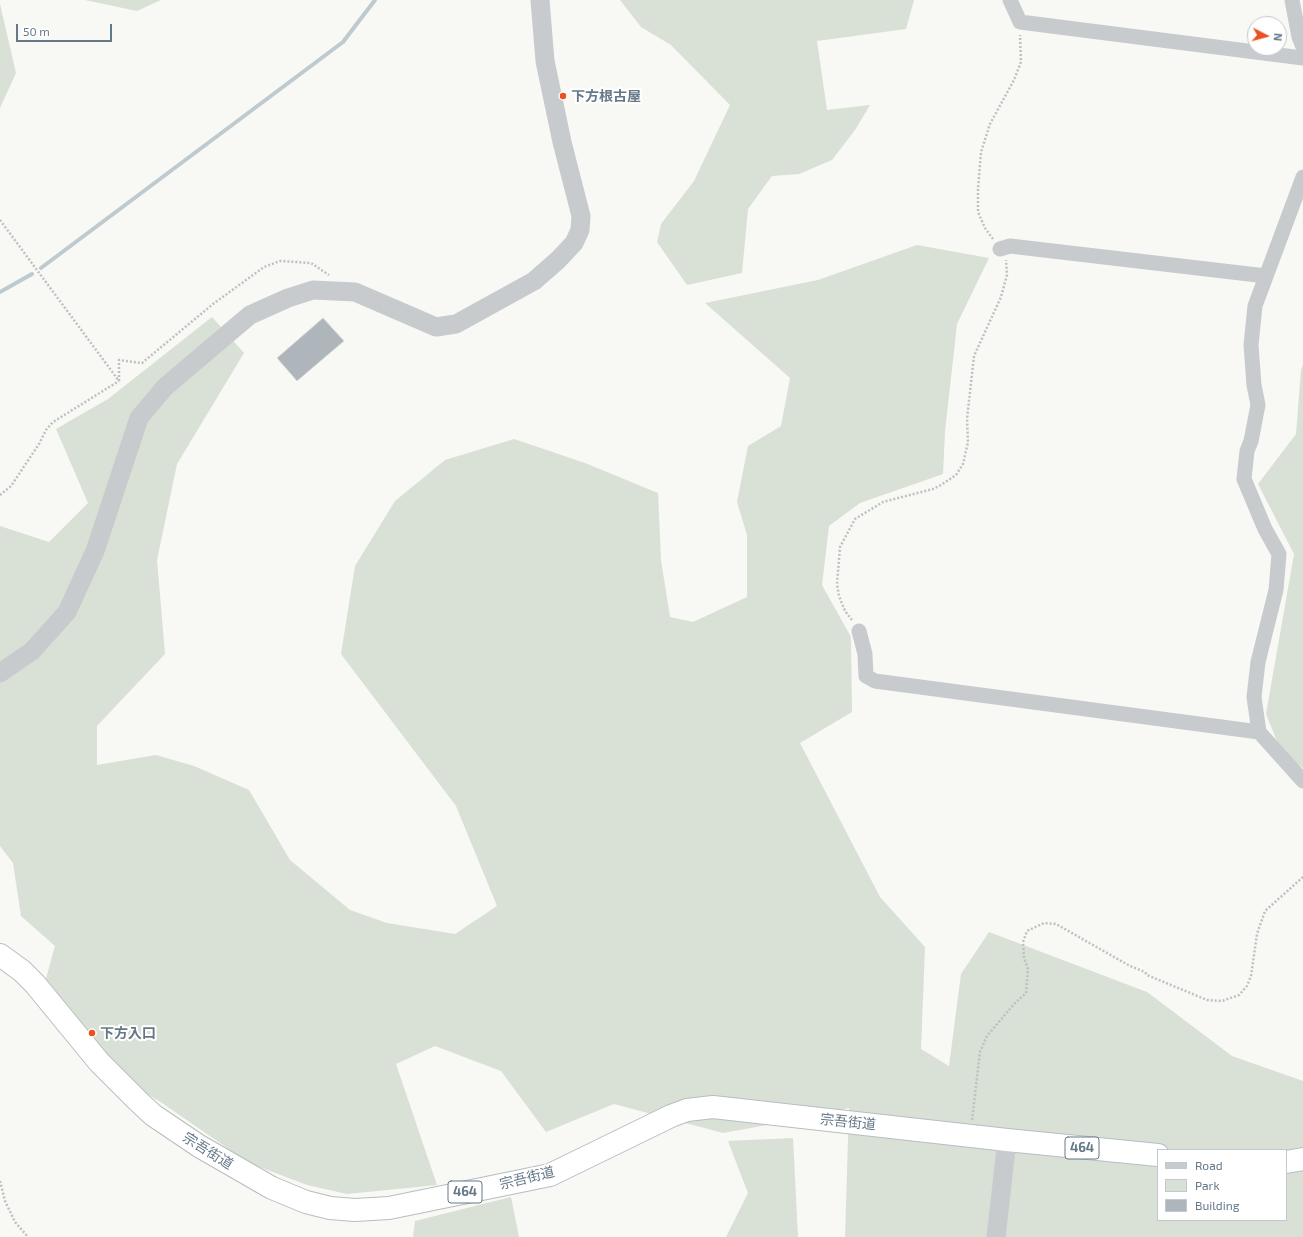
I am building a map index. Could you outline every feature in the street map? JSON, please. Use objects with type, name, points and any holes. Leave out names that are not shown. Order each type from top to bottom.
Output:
[{"type":"highway","name":"宗吾街道","points":[[0,955],[22,971],[35,984],[99,1062],[153,1115],[199,1146],[272,1188],[306,1202],[330,1208],[354,1210],[389,1208],[550,1174],[670,1116],[687,1110],[713,1107],[1007,1140],[1157,1155]]},
{"type":"highway","points":[[1287,1162],[1303,1159]]},
{"type":"street","points":[[0,673],[32,651],[67,612],[95,551],[139,418],[165,387],[250,314],[288,298],[313,290],[355,292],[436,327],[456,324],[534,281],[558,260],[574,243],[580,230],[581,216],[562,142],[545,61],[540,0]]},
{"type":"street","points":[[1010,0],[1020,22],[1303,58]]},
{"type":"street","points":[[1292,0],[1298,37],[1303,47]]},
{"type":"street","points":[[1303,177],[1255,306],[1250,345],[1254,385],[1258,405],[1251,440],[1247,451],[1244,480],[1265,529],[1280,554],[1276,590],[1258,662],[1254,698],[1259,732],[1303,781]]},
{"type":"street","points":[[1000,249],[1010,246],[1266,276]]},
{"type":"street","points":[[859,631],[865,654],[866,676],[875,681],[1259,732]]},
{"type":"street","points":[[996,1237],[1007,1140]]},
{"type":"path","points":[[859,631],[845,611],[839,596],[837,584],[840,547],[855,519],[883,502],[933,489],[941,485],[956,475],[963,464],[968,442],[967,419],[974,356],[1001,297],[1007,275],[1007,264],[1004,256],[985,228],[978,212],[981,152],[990,124],[1014,80],[1021,62],[1020,22]]},
{"type":"path","points":[[0,220],[119,381]]},
{"type":"path","points":[[119,381],[119,360],[142,363],[213,304],[264,267],[280,261],[311,263],[330,276]]},
{"type":"path","points":[[0,495],[11,486],[39,444],[46,430],[53,422],[119,381]]},
{"type":"path","points":[[971,1136],[970,1129],[980,1052],[987,1036],[1014,1004],[1026,993],[1028,969],[1024,958],[1022,942],[1027,931],[1044,923],[1056,924],[1130,966],[1145,972],[1147,975],[1207,1000],[1222,1001],[1239,995],[1247,986],[1251,976],[1257,934],[1265,911],[1303,877]]},
{"type":"path","points":[[0,1181],[5,1201],[15,1222],[28,1237]]},
{"type":"green space","points":[[85,0],[161,0],[137,11]]},
{"type":"green space","points":[[620,0],[914,0],[906,29],[817,41],[827,110],[870,105],[855,130],[832,160],[799,174],[772,176],[748,209],[742,273],[687,285],[657,242],[661,224],[694,181],[730,105],[671,45],[641,27]]},
{"type":"green space","points":[[0,4],[16,73],[0,108]]},
{"type":"green space","points":[[917,245],[989,258],[957,324],[945,431],[943,474],[860,503],[829,526],[822,585],[851,637],[852,712],[800,743],[880,897],[925,947],[921,1049],[949,1066],[961,974],[989,932],[1147,992],[1232,1056],[1303,1081],[1303,1237],[845,1237],[849,1108],[806,1118],[723,1133],[614,1104],[546,1132],[501,1071],[435,1046],[396,1064],[437,1185],[347,1194],[307,1185],[249,1163],[134,1085],[45,982],[55,946],[21,916],[13,863],[0,846],[0,526],[49,542],[88,503],[56,429],[108,399],[212,317],[244,353],[177,464],[157,560],[165,654],[97,726],[97,765],[156,755],[194,766],[249,790],[290,860],[350,910],[387,923],[455,934],[497,906],[456,806],[341,654],[355,566],[395,501],[445,460],[514,439],[585,463],[658,493],[661,560],[670,617],[693,622],[747,597],[747,535],[737,502],[748,446],[781,426],[790,378],[705,303],[818,280]]},
{"type":"green space","points":[[1303,365],[1303,768],[1282,754],[1266,714],[1294,554],[1258,484],[1296,434],[1301,370]]},
{"type":"green space","points":[[793,1138],[798,1237],[726,1237],[748,1193],[728,1141]]},
{"type":"green space","points":[[511,1197],[519,1237],[413,1237],[415,1221]]},
{"type":"building","points":[[323,318],[344,341],[297,381],[277,358]]},
{"type":"waterway","points":[[41,268],[343,42],[375,0]]},
{"type":"waterway","points":[[0,292],[32,274]]},
{"type":"place","name":"下方根古屋","points":[[563,96]]},
{"type":"place","name":"下方入口","points":[[92,1033]]}]
